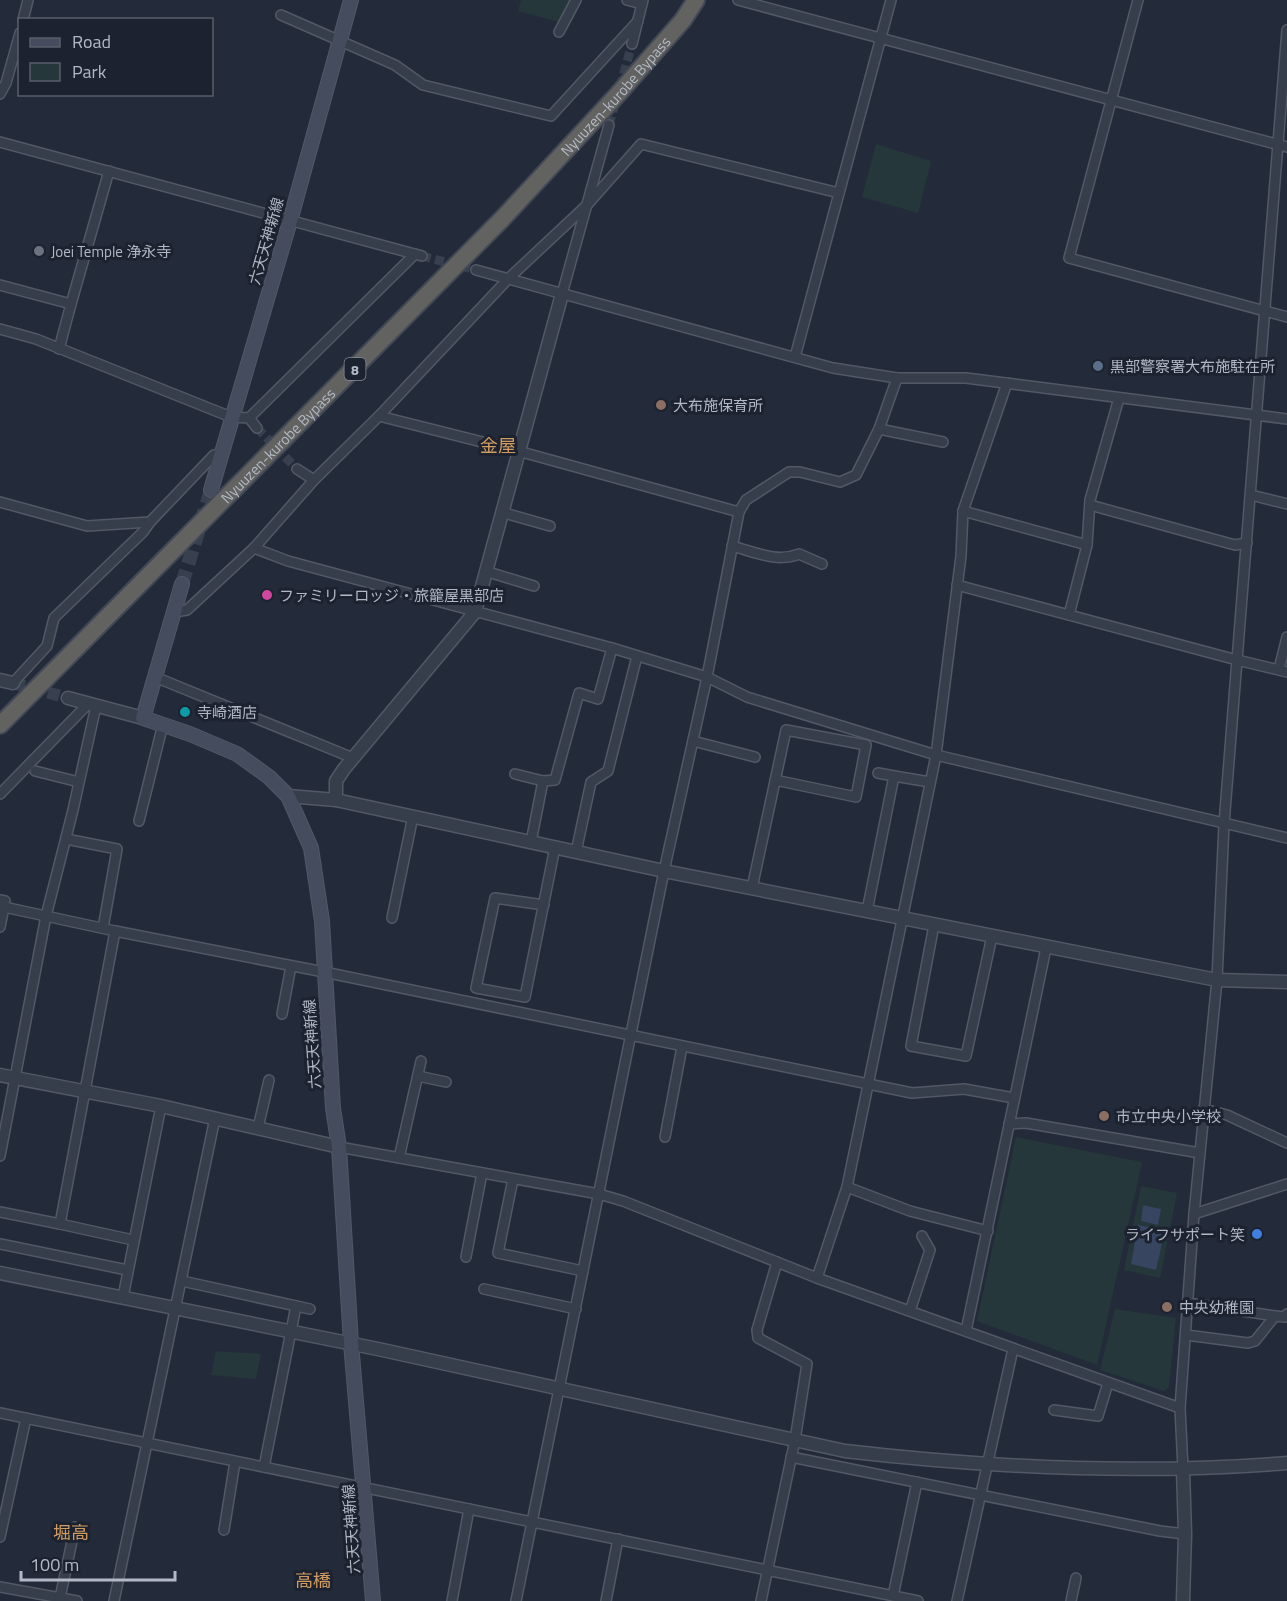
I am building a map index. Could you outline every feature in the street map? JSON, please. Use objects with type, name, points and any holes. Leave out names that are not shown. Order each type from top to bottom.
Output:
[{"type":"highway","name":"Nyuuzen-kurobe Bypass","points":[[0,725],[503,218],[619,93],[683,20],[696,0]]},
{"type":"main road","name":"六天天神新線","points":[[211,490],[290,221],[351,0]]},
{"type":"main road","points":[[143,718],[182,584]]},
{"type":"main road","name":"六天天神新線","points":[[143,718],[237,754],[269,777],[288,796],[311,848],[322,921],[333,1108],[339,1147],[351,1343],[373,1601]]},
{"type":"street","points":[[24,18],[28,0]]},
{"type":"street","points":[[559,32],[576,0]]},
{"type":"street","points":[[627,0],[643,2],[632,44]]},
{"type":"street","points":[[738,0],[1283,146]]},
{"type":"street","points":[[795,357],[891,0]]},
{"type":"street","points":[[1138,0],[1069,258],[1287,317]]},
{"type":"street","points":[[281,15],[395,65],[423,85],[551,116],[638,21]]},
{"type":"street","points":[[1182,1601],[1185,1534],[1180,1408],[1203,1109],[1217,980],[1224,824],[1265,311],[1283,146],[1287,30]]},
{"type":"street","points":[[0,94],[6,83],[18,40]]},
{"type":"street","points":[[336,800],[336,781],[353,758],[475,612],[609,125]]},
{"type":"street","points":[[0,142],[418,255],[249,418],[231,417],[36,339],[0,329]]},
{"type":"street","points":[[174,612],[188,610],[254,548],[314,480],[379,416],[508,279],[587,205],[641,144],[839,193]]},
{"type":"street","points":[[59,349],[109,171]]},
{"type":"street","points":[[476,270],[833,368],[897,378],[966,378],[1287,419]]},
{"type":"street","points":[[0,285],[71,304]]},
{"type":"street","points":[[516,1601],[739,512],[746,500],[789,472],[800,472],[840,482],[856,474],[879,429],[897,378]]},
{"type":"street","points":[[817,1278],[847,1187],[936,755],[957,585],[963,512],[1007,383]]},
{"type":"street","points":[[1069,615],[1087,545],[1090,505],[1119,398]]},
{"type":"street","points":[[379,416],[739,512]]},
{"type":"street","points":[[249,418],[257,428]]},
{"type":"street","points":[[879,429],[943,442]]},
{"type":"street","points":[[0,680],[13,683],[47,646],[54,618],[143,532],[214,455],[221,456]]},
{"type":"street","points":[[297,469],[314,480]]},
{"type":"street","points":[[1251,495],[1287,504]]},
{"type":"street","points":[[0,502],[87,526],[150,522]]},
{"type":"street","points":[[1090,505],[1235,545],[1247,543]]},
{"type":"street","points":[[501,512],[550,526]]},
{"type":"street","points":[[963,512],[1087,545]]},
{"type":"street","points":[[732,546],[777,558],[787,559],[799,554],[822,564]]},
{"type":"street","points":[[254,548],[288,561],[612,648],[707,677],[747,697],[936,755],[1287,838]]},
{"type":"street","points":[[485,572],[534,586]]},
{"type":"street","points":[[957,585],[1283,671],[1287,637]]},
{"type":"street","points":[[515,774],[543,781],[555,780],[579,693],[598,699],[612,648]]},
{"type":"street","points":[[576,852],[591,782],[608,771],[636,656]]},
{"type":"street","points":[[155,677],[353,758]]},
{"type":"street","points":[[68,699],[143,718]]},
{"type":"street","points":[[0,1156],[46,916],[79,782],[92,705]]},
{"type":"street","points":[[0,794],[92,705]]},
{"type":"street","points":[[139,820],[163,724]]},
{"type":"street","points":[[752,888],[775,780],[786,730],[866,745],[856,797],[775,780]]},
{"type":"street","points":[[693,741],[755,757]]},
{"type":"street","points":[[35,771],[79,782]]},
{"type":"street","points":[[878,773],[930,782]]},
{"type":"street","points":[[867,911],[894,776]]},
{"type":"street","points":[[531,842],[543,781]]},
{"type":"street","points":[[288,796],[336,800],[664,871],[1217,980],[1287,982]]},
{"type":"street","points":[[392,918],[413,816]]},
{"type":"street","points":[[66,839],[117,849],[103,928]]},
{"type":"street","points":[[544,905],[495,898],[476,988],[525,997],[544,905],[555,847]]},
{"type":"street","points":[[0,927],[2,904],[115,931],[912,1094],[964,1089],[1014,1098]]},
{"type":"street","points":[[934,924],[911,1046],[966,1056],[992,936]]},
{"type":"street","points":[[60,1224],[115,931]]},
{"type":"street","points":[[966,1330],[1046,948]]},
{"type":"street","points":[[282,1014],[291,966]]},
{"type":"street","points":[[665,1137],[682,1047]]},
{"type":"street","points":[[399,1158],[421,1061]]},
{"type":"street","points":[[0,1075],[161,1106],[339,1147],[598,1194],[623,1201],[817,1278],[1180,1408]]},
{"type":"street","points":[[418,1076],[446,1082]]},
{"type":"street","points":[[258,1128],[269,1080]]},
{"type":"street","points":[[123,1297],[161,1106]]},
{"type":"street","points":[[1203,1109],[1227,1115],[1287,1143]]},
{"type":"street","points":[[114,1601],[215,1118]]},
{"type":"street","points":[[1009,1124],[1026,1123],[1200,1153]]},
{"type":"street","points":[[466,1257],[482,1173]]},
{"type":"street","points":[[513,1179],[498,1253],[584,1271]]},
{"type":"street","points":[[1194,1214],[1287,1184]]},
{"type":"street","points":[[847,1187],[910,1211],[987,1231]]},
{"type":"street","points":[[0,1212],[133,1240]]},
{"type":"street","points":[[910,1311],[930,1250],[922,1236]]},
{"type":"street","points":[[0,1244],[127,1270]]},
{"type":"street","points":[[761,1601],[795,1440],[807,1364],[758,1338],[757,1330],[777,1262]]},
{"type":"street","points":[[0,1273],[351,1343],[561,1387],[720,1425],[845,1450],[986,1465],[1111,1470],[1183,1469],[1287,1463]]},
{"type":"street","points":[[182,1281],[310,1309]]},
{"type":"street","points":[[484,1289],[576,1309]]},
{"type":"street","points":[[1188,1303],[1275,1316],[1285,1317],[1287,1314]]},
{"type":"street","points":[[264,1467],[296,1306]]},
{"type":"street","points":[[1186,1335],[1248,1343],[1255,1341],[1275,1316]]},
{"type":"street","points":[[957,1601],[1013,1349]]},
{"type":"street","points":[[1054,1410],[1098,1416],[1108,1383]]},
{"type":"street","points":[[0,1413],[918,1601]]},
{"type":"street","points":[[0,1537],[26,1418]]},
{"type":"street","points":[[791,1457],[1160,1532],[1185,1534]]},
{"type":"street","points":[[224,1530],[235,1461]]},
{"type":"street","points":[[893,1596],[918,1482]]},
{"type":"street","points":[[452,1601],[469,1509]]},
{"type":"street","points":[[60,1598],[75,1527]]},
{"type":"street","points":[[606,1601],[618,1539]]},
{"type":"street","points":[[1071,1601],[1076,1578]]},
{"type":"street","points":[[0,1587],[77,1601]]},
{"type":"street","points":[[861,1601],[864,1590]]},
{"type":"green space","points":[[521,0],[571,0],[559,22],[518,11]]},
{"type":"green space","points":[[876,144],[931,161],[918,213],[862,197]]},
{"type":"green space","points":[[1016,1137],[1142,1162],[1097,1365],[977,1321]]},
{"type":"green space","points":[[1141,1186],[1177,1193],[1160,1278],[1124,1270]]},
{"type":"green space","points":[[1115,1309],[1176,1318],[1169,1387],[1164,1391],[1100,1370]]},
{"type":"green space","points":[[216,1351],[261,1354],[256,1379],[211,1375]]},
{"type":"water","points":[[1143,1205],[1161,1209],[1158,1225],[1141,1221]]},
{"type":"water","points":[[1138,1225],[1165,1230],[1156,1270],[1131,1264]]},
{"type":"tunnel","points":[[620,87],[632,44]]},
{"type":"tunnel","points":[[609,125],[616,101]]},
{"type":"tunnel","points":[[422,256],[476,270]]},
{"type":"tunnel","points":[[257,428],[297,469]]},
{"type":"tunnel","points":[[182,584],[211,490]]},
{"type":"tunnel","points":[[13,683],[68,698]]},
{"type":"place","name":"Joei Temple 浄永寺","points":[[39,251]]},
{"type":"place","name":"黒部警察署大布施駐在所","points":[[1098,366]]},
{"type":"place","name":"大布施保育所","points":[[661,405]]},
{"type":"place","name":"ファミリーロッジ・旅籠屋黒部店","points":[[267,595]]},
{"type":"place","name":"寺崎酒店","points":[[185,712]]},
{"type":"place","name":"市立中央小学校","points":[[1104,1116]]},
{"type":"place","name":"ライフサポート笑","points":[[1257,1234]]},
{"type":"place","name":"中央幼稚園","points":[[1167,1307]]},
{"type":"district","name":"金屋","points":[[498,445]]},
{"type":"district","name":"堀高","points":[[71,1532]]},
{"type":"district","name":"高橋","points":[[313,1580]]}]
